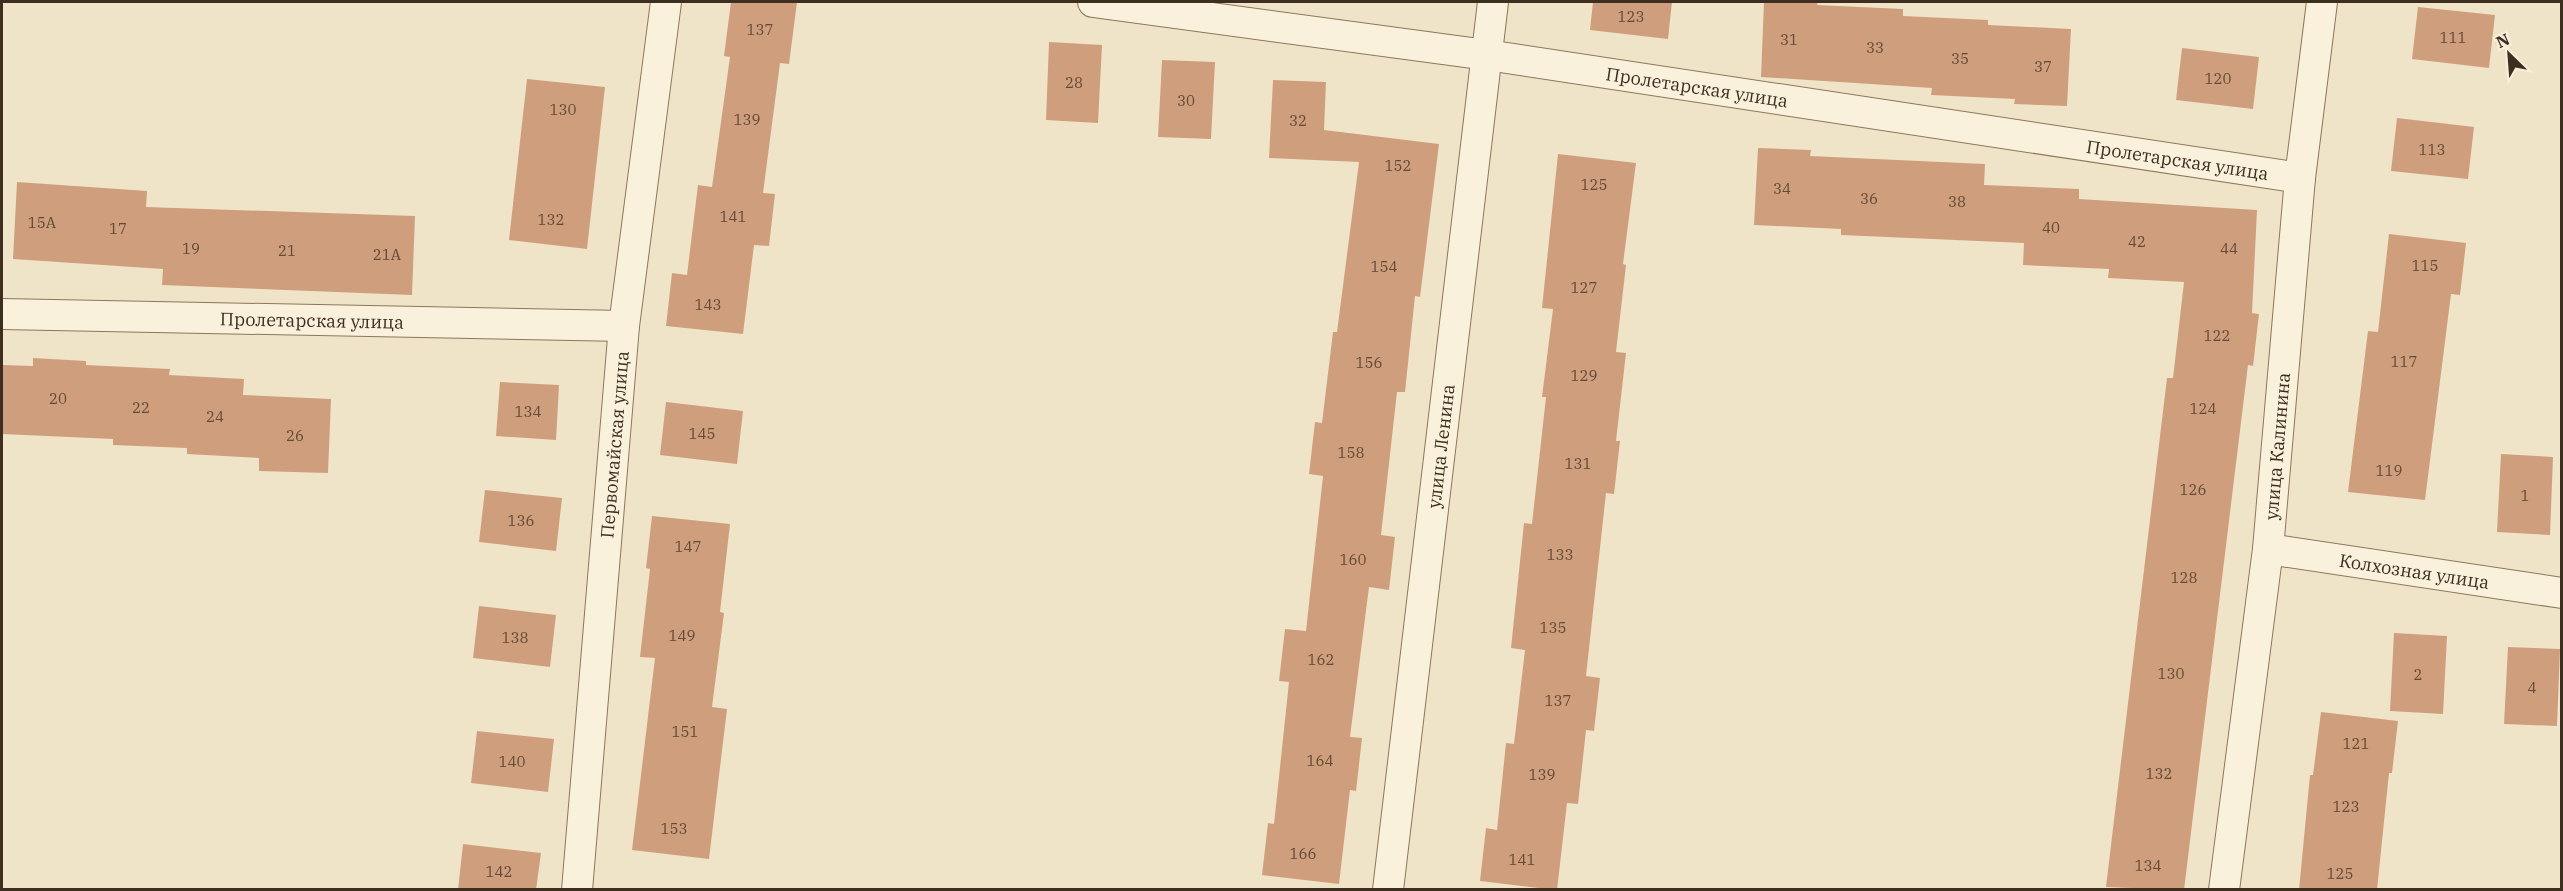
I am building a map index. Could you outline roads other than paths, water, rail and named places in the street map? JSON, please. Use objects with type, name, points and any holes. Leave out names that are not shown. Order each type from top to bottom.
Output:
[{"type":"street","name":"Первомайская улица","points":[[577,890],[624,326],[666,2]]},
{"type":"street","name":"Пролетарская улица","points":[[1093,2],[1487,55],[2300,178]]},
{"type":"street","name":"улица Ленина","points":[[1388,890],[1493,2]]},
{"type":"street","name":"улица Калинина","points":[[2224,890],[2268,549],[2300,178],[2322,2]]},
{"type":"street","name":"Пролетарская улица","points":[[2,314],[624,326]]},
{"type":"street","name":"Колхозная улица","points":[[2268,549],[2562,593]]}]
